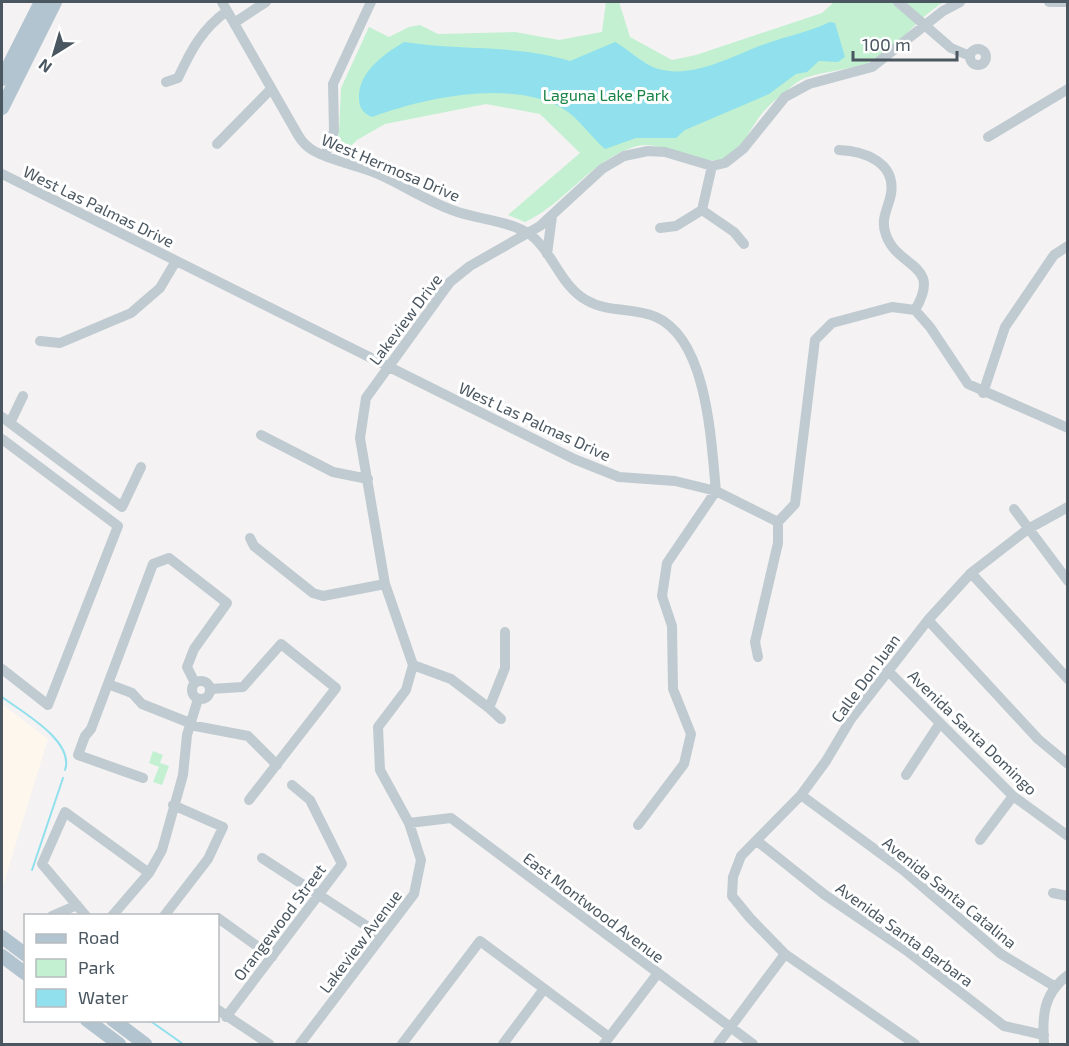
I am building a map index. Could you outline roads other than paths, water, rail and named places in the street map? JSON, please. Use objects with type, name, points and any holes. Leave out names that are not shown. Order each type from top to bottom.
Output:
[{"type":"main road","points":[[2,79],[40,2]]},
{"type":"main road","points":[[2,108],[54,2]]},
{"type":"main road","points":[[2,938],[24,954]]},
{"type":"main road","points":[[2,956],[24,972]]},
{"type":"main road","points":[[90,1022],[119,1044]]},
{"type":"main road","points":[[116,1022],[145,1044]]},
{"type":"street","points":[[234,23],[266,2]]},
{"type":"street","points":[[325,156],[334,130],[333,84],[371,2]]},
{"type":"street","points":[[898,2],[951,48],[970,56]]},
{"type":"street","points":[[660,228],[676,225],[702,210],[712,166],[722,165],[734,158],[775,106],[791,93],[809,84],[872,67],[960,2]]},
{"type":"street","points":[[1049,2],[1065,2]]},
{"type":"street","points":[[166,82],[178,78],[192,46],[225,6]]},
{"type":"street","name":"West Hermosa Drive","points":[[225,6],[301,139],[312,150],[378,174],[453,211],[527,232]]},
{"type":"street","points":[[217,144],[271,89]]},
{"type":"street","points":[[988,136],[1068,89]]},
{"type":"street","points":[[839,150],[857,151],[885,167],[891,181],[891,194],[884,216],[884,231],[889,243],[920,270],[925,282],[924,295],[915,310]]},
{"type":"street","name":"Lakeview Drive","points":[[413,665],[385,584],[360,438],[366,398],[450,282],[470,266],[552,216],[590,178],[609,164],[632,153],[665,152],[712,166]]},
{"type":"street","name":"West Las Palmas Drive","points":[[2,174],[574,459],[619,477],[675,481],[717,491],[778,522]]},
{"type":"street","points":[[702,210],[734,232],[744,244]]},
{"type":"street","points":[[547,254],[552,216]]},
{"type":"street","points":[[527,232],[547,254],[566,282],[585,300],[603,307],[653,316],[670,326],[682,339],[701,388],[709,424],[717,491],[667,563],[663,596],[672,626],[673,689],[691,734],[684,764],[638,825]]},
{"type":"street","points":[[983,393],[1005,327],[1054,255],[1068,246]]},
{"type":"street","points":[[40,341],[60,343],[132,313],[160,288],[176,261]]},
{"type":"street","points":[[758,657],[755,642],[778,543],[778,522],[795,504],[815,340],[832,323],[892,307],[915,310],[930,327],[968,384],[983,393],[1068,428]]},
{"type":"street","points":[[23,396],[6,420],[122,507],[141,467]]},
{"type":"street","points":[[261,435],[333,472],[368,478]]},
{"type":"street","points":[[2,439],[118,526],[48,705],[2,669]]},
{"type":"street","points":[[1014,509],[1068,581]]},
{"type":"street","name":"Calle Don Juan","points":[[785,954],[732,896],[733,877],[741,856],[801,795],[887,670],[970,573],[1028,529],[1065,509]]},
{"type":"street","points":[[250,538],[254,546],[313,593],[323,596],[385,584]]},
{"type":"street","points":[[143,778],[78,755],[108,684],[153,564],[169,558],[227,603],[194,649],[187,667],[195,683],[192,692],[198,699]]},
{"type":"street","points":[[970,573],[1068,679]]},
{"type":"street","points":[[928,621],[1038,739],[1068,764]]},
{"type":"street","points":[[489,708],[504,668],[505,632]]},
{"type":"street","points":[[210,689],[243,687],[281,644],[336,688],[249,800]]},
{"type":"street","points":[[413,665],[451,679],[501,719]]},
{"type":"street","name":"Lakeview Avenue","points":[[300,1044],[414,894],[421,860],[409,823],[380,770],[378,727],[406,690],[413,665]]},
{"type":"street","name":"Avenida Santa Domingo","points":[[887,670],[1013,796],[1068,836]]},
{"type":"street","points":[[195,683],[205,682],[210,689]]},
{"type":"street","points":[[108,684],[132,693],[142,704],[190,724],[248,736],[277,765]]},
{"type":"street","points":[[198,699],[206,698],[210,689]]},
{"type":"street","points":[[113,914],[149,873],[164,845],[184,768],[190,724],[198,699]]},
{"type":"street","points":[[906,775],[940,723]]},
{"type":"street","name":"Orangewood Street","points":[[222,1014],[272,957],[342,864],[310,800],[292,785]]},
{"type":"street","name":"Avenida Santa Catalina","points":[[801,795],[903,870],[1001,954],[1054,986]]},
{"type":"street","points":[[980,840],[1013,796]]},
{"type":"street","points":[[165,914],[208,859],[223,827],[173,805]]},
{"type":"street","points":[[86,914],[42,863],[65,812],[149,873]]},
{"type":"street","name":"East Montwood Avenue","points":[[409,823],[451,818],[753,1044]]},
{"type":"street","name":"Avenida Santa Barbara","points":[[757,841],[825,895],[906,950],[1005,1026],[1044,1040]]},
{"type":"street","points":[[262,858],[317,896],[382,936]]},
{"type":"street","points":[[1053,892],[1068,896]]},
{"type":"street","points":[[55,914],[78,905]]},
{"type":"street","points":[[219,919],[272,957]]},
{"type":"street","points":[[402,1044],[480,941],[544,989],[607,1041],[658,973]]},
{"type":"street","points":[[718,1044],[785,954],[915,1044]]},
{"type":"street","points":[[1044,1040],[1043,1008],[1054,986],[1068,975]]},
{"type":"street","points":[[503,1044],[544,989]]},
{"type":"street","points":[[222,1014],[269,1044]]},
{"type":"water","points":[[830,22],[835,23],[845,57],[838,62],[819,61],[807,72],[796,74],[769,94],[685,130],[676,138],[636,138],[605,149],[562,108],[541,99],[518,94],[467,94],[441,98],[372,117],[362,110],[359,102],[363,81],[373,65],[404,42],[529,52],[570,61],[615,42],[652,67],[685,71],[713,65]]},
{"type":"waterway","points":[[2,697],[55,738],[66,759],[65,770]]},
{"type":"waterway","points":[[32,870],[63,778]]},
{"type":"waterway","points":[[152,1022],[183,1044]]},
{"type":"park label","name":"Laguna Lake Park","points":[[606,94]]}]
